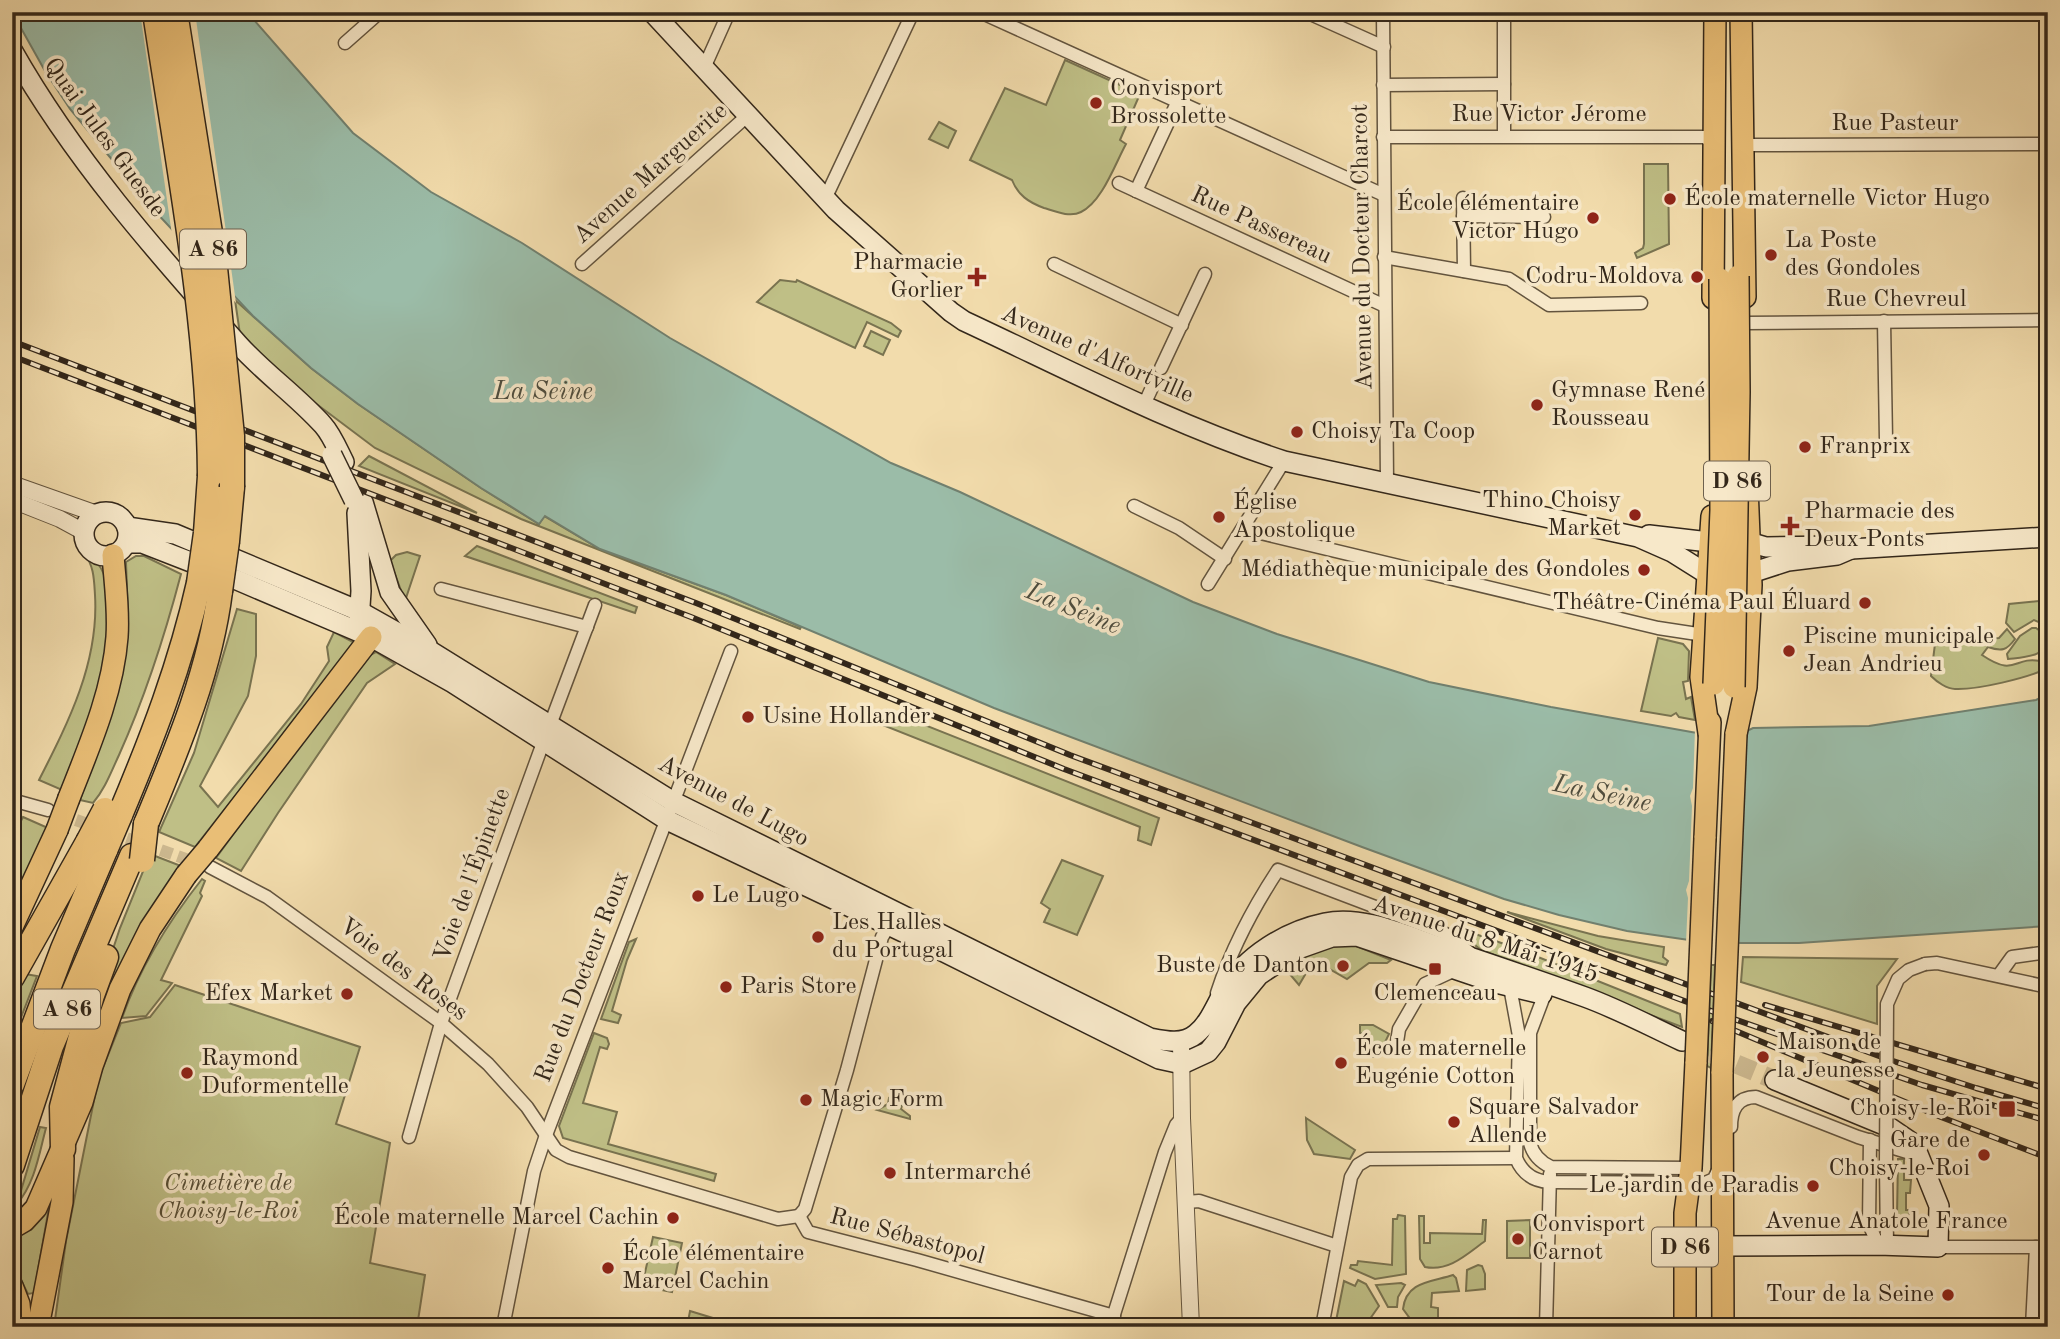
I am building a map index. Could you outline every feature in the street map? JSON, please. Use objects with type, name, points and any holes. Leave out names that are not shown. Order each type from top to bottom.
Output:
[{"type":"highway","name":"A 86","points":[[155,12],[221,482]]},
{"type":"highway","name":"A 86","points":[[12,1165],[51,1046],[137,858],[146,824],[177,749],[210,643],[219,584],[217,537],[221,482],[232,436],[214,258],[176,12]]},
{"type":"highway","name":"A 86","points":[[12,1084],[63,949],[97,845],[112,813],[147,719],[174,678],[188,630],[219,584]]},
{"type":"highway","points":[[12,977],[97,845]]},
{"type":"highway","points":[[63,1149],[62,1107],[68,1082],[92,995],[137,858]]},
{"type":"main road","name":"Avenue d'Alfortville","points":[[652,12],[825,199],[886,256],[964,321],[1144,405],[1228,441],[1284,461],[1638,537],[1672,552],[1707,574]]},
{"type":"main road","name":"D 86","points":[[1709,733],[1702,684],[1714,461],[1715,12]]},
{"type":"main road","name":"D 86","points":[[1736,734],[1746,687],[1751,573],[1741,12]]},
{"type":"main road","name":"Quai Jules Guesde","points":[[12,50],[78,151],[162,258],[250,357],[324,426],[358,501],[390,592],[432,652]]},
{"type":"main road","name":"Quai Jules Guesde","points":[[12,71],[67,154],[145,256],[242,367],[319,432],[338,459]]},
{"type":"main road","name":"D 86","points":[[1714,225],[1729,278],[1738,439],[1734,629],[1736,734],[1722,1072],[1723,1327]]},
{"type":"main road","name":"D 86","points":[[1685,1327],[1685,1213],[1693,1138],[1709,733],[1720,569],[1729,278],[1744,236]]},
{"type":"main road","name":"Quai Jules Guesde","points":[[358,501],[361,591],[367,625]]},
{"type":"main road","points":[[12,927],[52,820],[69,798],[113,668],[122,542],[118,516],[112,513],[97,514],[88,522],[84,532],[85,540],[93,551],[106,556],[122,542]]},
{"type":"main road","name":"Avenue de Lugo","points":[[122,542],[175,534],[244,561],[367,625],[547,732]]},
{"type":"main road","name":"Avenue d'Alfortville","points":[[1638,537],[1658,535],[1709,542],[1749,542],[1766,547],[1838,546],[1852,549]]},
{"type":"main road","points":[[1707,574],[1751,573],[1787,561],[1837,555],[1852,549],[2048,537]]},
{"type":"main road","name":"Avenue de Lugo","points":[[122,542],[142,543],[219,584],[367,625],[432,652],[547,732],[669,811],[889,926],[1159,1059],[1189,1062]]},
{"type":"main road","points":[[12,1228],[24,1221],[36,1208],[82,1102],[104,1029],[150,929],[186,875],[209,858],[390,592]]},
{"type":"main road","name":"Avenue de Lugo","points":[[669,811],[1150,1038],[1181,1041]]},
{"type":"main road","name":"Avenue du 8 Mai 1945","points":[[1208,1020],[1226,987],[1264,949],[1290,934],[1326,922],[1369,923],[1478,960],[1512,980]]},
{"type":"main road","name":"Avenue du 8 Mai 1945","points":[[1189,1062],[1208,1052],[1236,1003],[1259,975],[1298,949],[1332,937],[1357,936],[1455,970],[1584,997],[1682,1041]]},
{"type":"main road","points":[[1181,1041],[1195,1035],[1208,1020]]},
{"type":"main road","points":[[1775,1080],[1889,1127],[1914,1144],[1939,1206],[1938,1247]]},
{"type":"main road","points":[[38,1327],[62,1202],[63,1149]]},
{"type":"main road","name":"Avenue Anatole France","points":[[1724,1240],[1938,1247]]},
{"type":"main road","points":[[12,1286],[19,1304],[21,1327]]},
{"type":"street","points":[[345,43],[380,12]]},
{"type":"street","points":[[704,68],[729,12]]},
{"type":"street","points":[[825,199],[913,12]]},
{"type":"street","points":[[980,12],[1384,195]]},
{"type":"street","points":[[1306,12],[1384,47]]},
{"type":"street","name":"Avenue du Docteur Charcot","points":[[1383,12],[1387,482]]},
{"type":"street","points":[[1504,12],[1504,136]]},
{"type":"street","points":[[1383,85],[1504,84]]},
{"type":"street","points":[[1136,191],[1177,103]]},
{"type":"street","name":"Avenue Marguerite","points":[[582,264],[747,116]]},
{"type":"street","name":"Rue Victor Jérome","points":[[1383,137],[1704,136],[1713,142]]},
{"type":"street","name":"Rue Pasteur","points":[[1743,140],[1751,145],[2048,144]]},
{"type":"street","name":"Rue Passereau","points":[[1119,183],[1385,306]]},
{"type":"street","points":[[1463,198],[1464,271]]},
{"type":"street","points":[[1463,216],[1544,217]]},
{"type":"street","points":[[1384,257],[1509,279],[1549,305],[1641,303]]},
{"type":"street","points":[[1054,264],[1182,325]]},
{"type":"street","points":[[1161,368],[1205,274]]},
{"type":"street","name":"Rue Chevreul","points":[[1745,323],[2048,320]]},
{"type":"street","points":[[1884,321],[1886,440]]},
{"type":"street","points":[[1144,405],[1154,383]]},
{"type":"street","points":[[1208,584],[1284,461]]},
{"type":"street","points":[[12,484],[97,514]]},
{"type":"street","points":[[12,500],[60,519],[84,532]]},
{"type":"street","points":[[1134,506],[1180,528],[1225,559]]},
{"type":"street","points":[[1244,529],[1658,628],[1704,635]]},
{"type":"street","points":[[441,589],[587,626]]},
{"type":"street","name":"Voie de l'Épinette","points":[[409,1137],[441,1023],[594,605]]},
{"type":"street","name":"Rue du Docteur Roux","points":[[503,1327],[534,1171],[546,1135],[731,651]]},
{"type":"street","points":[[12,800],[52,820]]},
{"type":"street","name":"Voie des Roses","points":[[209,858],[365,966],[441,1023],[488,1064],[525,1104],[546,1135]]},
{"type":"street","points":[[1208,1020],[1225,970],[1255,908],[1278,870],[1444,933],[1478,960]]},
{"type":"street","points":[[799,1216],[808,1199],[847,1070],[882,937],[889,926]]},
{"type":"street","points":[[1998,975],[2012,957],[2048,952]]},
{"type":"street","points":[[1421,957],[1425,984]]},
{"type":"street","points":[[1883,1245],[1886,1219],[1887,1004],[1898,979],[1909,970],[1937,963],[2048,987]]},
{"type":"street","points":[[1398,1042],[1399,1029],[1425,984],[1455,970]]},
{"type":"street","points":[[1512,980],[1519,1035],[1516,1158],[1519,1165],[1530,1177],[1549,1182],[1690,1176]]},
{"type":"street","points":[[1547,990],[1530,1033],[1530,1143],[1537,1157],[1551,1167],[1690,1176],[1705,1183],[1714,1179],[1723,1159]]},
{"type":"street","points":[[1181,1041],[1189,1062],[1182,1118],[1191,1327]]},
{"type":"street","points":[[1724,1240],[1732,1221],[1731,1117],[1742,1099],[1756,1097],[1920,1156]]},
{"type":"street","points":[[1112,1321],[1165,1152],[1182,1118]]},
{"type":"street","name":"Rue Sébastopol","points":[[546,1135],[556,1150],[569,1157],[778,1219],[799,1216],[808,1233],[917,1260],[1112,1321]]},
{"type":"street","points":[[1870,1140],[1869,1224],[1883,1245]]},
{"type":"street","points":[[1322,1327],[1351,1177],[1357,1165],[1367,1160],[1516,1158]]},
{"type":"street","points":[[1546,1327],[1551,1167]]},
{"type":"street","points":[[1187,1202],[1199,1201],[1338,1246]]},
{"type":"street","name":"Avenue Anatole France","points":[[1938,1247],[2042,1247]]},
{"type":"street","points":[[2032,1327],[2042,1247]]},
{"type":"green space","points":[[1065,60],[1140,94],[1120,140],[1126,144],[1107,182],[1089,207],[1077,214],[1057,212],[1033,203],[1021,194],[1012,180],[970,160],[1005,88],[1046,105]]},
{"type":"green space","points":[[939,122],[956,131],[948,148],[929,139]]},
{"type":"green space","points":[[1644,164],[1668,164],[1669,244],[1637,258],[1635,253],[1643,248],[1644,244]]},
{"type":"green space","points":[[780,280],[797,280],[891,323],[901,331],[898,337],[867,322],[855,348],[757,302]]},
{"type":"green space","points":[[235,300],[311,368],[358,404],[539,524],[544,516],[600,549],[726,595],[801,627],[800,629],[521,519],[375,448],[242,348]]},
{"type":"green space","points":[[871,331],[890,340],[883,355],[864,346]]},
{"type":"green space","points":[[369,456],[477,513],[359,466]]},
{"type":"green space","points":[[477,546],[637,607],[635,613],[465,556]]},
{"type":"green space","points":[[407,552],[420,556],[405,601],[390,561],[396,555]]},
{"type":"green space","points":[[84,553],[98,564],[104,576],[108,652],[95,705],[62,790],[39,780],[80,690],[92,644],[95,620],[94,584],[92,568]]},
{"type":"green space","points":[[136,556],[144,556],[181,574],[137,711],[108,780],[93,803],[80,800],[121,668],[127,627],[126,562]]},
{"type":"green space","points":[[2048,600],[2048,626],[2034,620],[2014,632],[2006,623],[2009,604]]},
{"type":"green space","points":[[237,609],[256,614],[256,656],[248,696],[200,786],[218,807],[301,704],[329,661],[327,647],[334,632],[355,643],[195,847],[159,832],[194,753]]},
{"type":"green space","points":[[2032,628],[2044,634],[2044,647],[2035,654],[2008,659],[2007,654],[2020,636]]},
{"type":"green space","points":[[2007,629],[2015,639],[2009,646],[2001,650],[1988,647],[1982,655],[1993,662],[2008,666],[2024,661],[2040,661],[2048,649],[2048,668],[2002,683],[1964,689],[1949,688],[1931,676],[1935,644],[1999,638]]},
{"type":"green space","points":[[1658,638],[1683,644],[1689,651],[1688,681],[1683,682],[1686,699],[1691,697],[1695,720],[1679,717],[1676,713],[1671,716],[1641,711]]},
{"type":"green space","points":[[376,652],[395,664],[367,683],[241,871],[216,858],[326,707],[366,657]]},
{"type":"green space","points":[[863,710],[883,719],[887,710],[1159,818],[1151,845],[1138,840],[1140,827],[860,716]]},
{"type":"green space","points":[[23,817],[48,828],[12,901],[12,838]]},
{"type":"green space","points":[[150,854],[181,866],[111,988],[100,988],[120,928]]},
{"type":"green space","points":[[1062,860],[1103,876],[1077,935],[1044,922],[1050,909],[1041,903]]},
{"type":"green space","points":[[202,879],[205,881],[200,893],[202,896],[161,980],[172,983],[146,1016],[122,1018],[137,981],[156,946]]},
{"type":"green space","points":[[1507,912],[1598,936],[1664,947],[1663,957],[1668,961],[1666,965],[1606,949]]},
{"type":"green space","points":[[1452,926],[1513,947],[1680,1014],[1682,1027],[1481,950]]},
{"type":"green space","points":[[636,939],[612,1011],[621,1015],[618,1023],[601,1019],[629,942]]},
{"type":"green space","points":[[1354,945],[1391,960],[1387,963],[1369,963],[1347,979],[1312,963],[1299,985],[1282,965],[1329,946]]},
{"type":"green space","points":[[1743,957],[1897,959],[1877,986],[1877,1024],[1741,982]]},
{"type":"green space","points":[[1711,965],[1715,965],[1711,1068],[1707,1066]]},
{"type":"green space","points":[[25,974],[37,976],[12,1041],[12,1000]]},
{"type":"green space","name":"Cimetière de Choisy-le-Roi","points":[[175,985],[360,1047],[336,1124],[390,1143],[370,1263],[425,1275],[417,1327],[54,1327],[66,1241],[98,1080],[121,1023],[150,1017]]},
{"type":"green space","points":[[1360,1025],[1373,1025],[1389,1034],[1378,1057],[1365,1057],[1365,1034],[1360,1033]]},
{"type":"green space","points":[[594,1033],[607,1038],[609,1044],[607,1049],[600,1047],[583,1103],[617,1112],[608,1144],[716,1174],[714,1181],[563,1138],[559,1126]]},
{"type":"green space","points":[[889,1098],[903,1102],[901,1109],[910,1119],[877,1110],[888,1104]]},
{"type":"green space","points":[[1306,1118],[1355,1150],[1350,1159],[1314,1154],[1307,1140]]},
{"type":"green space","points":[[40,1127],[46,1128],[36,1168],[17,1204]]},
{"type":"green space","points":[[1898,1159],[1904,1159],[1904,1180],[1911,1180],[1910,1193],[1906,1193],[1909,1222],[1901,1222],[1901,1216],[1897,1216]]},
{"type":"green space","points":[[49,1207],[34,1293],[28,1294],[12,1267],[12,1239],[33,1226]]},
{"type":"green space","points":[[1398,1215],[1405,1216],[1406,1274],[1375,1279],[1350,1268],[1351,1265],[1357,1265],[1358,1261],[1392,1265],[1393,1219],[1397,1219]]},
{"type":"green space","points":[[1419,1216],[1424,1216],[1424,1243],[1430,1243],[1430,1233],[1482,1234],[1483,1220],[1486,1220],[1485,1241],[1450,1264],[1425,1267],[1420,1259]]},
{"type":"green space","name":"Convisport Carnot","points":[[1530,1220],[1530,1258],[1507,1258],[1507,1221]]},
{"type":"green space","points":[[653,1237],[682,1243],[672,1292],[642,1286]]},
{"type":"green space","points":[[1482,1266],[1485,1274],[1485,1289],[1466,1291],[1467,1270]]},
{"type":"green space","points":[[1453,1275],[1459,1291],[1432,1293],[1431,1307],[1438,1308],[1438,1327],[1412,1327],[1411,1320],[1403,1309],[1409,1293],[1421,1284]]},
{"type":"green space","points":[[1358,1280],[1366,1284],[1379,1306],[1367,1323],[1336,1321],[1344,1281],[1355,1286]]},
{"type":"green space","points":[[1376,1285],[1405,1285],[1398,1297],[1397,1307],[1388,1307]]},
{"type":"green space","points":[[690,1311],[726,1322],[725,1327],[687,1327]]},
{"type":"water","name":"La Seine","points":[[12,12],[247,12],[353,133],[431,192],[522,243],[670,338],[891,463],[960,492],[1193,602],[1277,634],[1429,682],[1697,733],[1741,734],[1753,728],[1869,726],[2036,700],[2048,694],[2048,926],[1799,943],[1741,943],[1689,940],[1627,931],[1559,915],[1504,899],[1362,847],[994,708],[726,595],[600,549],[545,516],[539,524],[358,404],[311,368],[253,316],[152,208],[70,109]]},
{"type":"pier","points":[[140,12],[195,12],[236,303],[172,235]]},
{"type":"pier","points":[[1695,729],[1740,731],[1745,736],[1737,946],[1686,943],[1686,890],[1689,881],[1692,806],[1690,796],[1693,788]]},
{"type":"tunnel","points":[[59,814],[200,864]]},
{"type":"tunnel","points":[[1683,1042],[1775,1080]]},
{"type":"railway","points":[[12,341],[696,603],[1070,755],[1887,1059],[2048,1109]]},
{"type":"railway","points":[[12,356],[691,617],[1064,769],[1714,1012],[1922,1085],[2048,1121]]},
{"type":"railway","points":[[1765,1005],[2048,1089]]},
{"type":"railway","points":[[1712,1021],[1941,1117],[2048,1158]]},
{"type":"place","name":"Convisport Brossolette","points":[[1096,103]]},
{"type":"place","name":"École maternelle Victor Hugo","points":[[1670,199]]},
{"type":"place","name":"École élémentaire Victor Hugo","points":[[1593,218]]},
{"type":"place","name":"La Poste des Gondoles","points":[[1771,255]]},
{"type":"place","name":"Pharmacie Gorlier","points":[[977,277]]},
{"type":"place","name":"Codru-Moldova","points":[[1697,277]]},
{"type":"place","name":"Gymnase René Rousseau","points":[[1537,405]]},
{"type":"place","name":"Choisy Ta Coop","points":[[1297,432]]},
{"type":"place","name":"Franprix","points":[[1805,447]]},
{"type":"place","name":"Thino Choisy Market","points":[[1635,515]]},
{"type":"place","name":"Église Apostolique","points":[[1219,517]]},
{"type":"place","name":"Pharmacie des Deux Ponts","points":[[1790,526]]},
{"type":"place","name":"Médiathèque municipale des Gondoles","points":[[1644,570]]},
{"type":"place","name":"Théâtre-Cinéma Paul Éluard","points":[[1865,603]]},
{"type":"place","name":"Piscine municipale Jean Andrieu","points":[[1789,651]]},
{"type":"place","name":"Usine Hollander","points":[[748,717]]},
{"type":"place","name":"Le Lugo","points":[[698,896]]},
{"type":"place","name":"Les Halles du Portugal","points":[[818,937]]},
{"type":"place","name":"Buste de Danton","points":[[1343,966]]},
{"type":"place","name":"Clemenceau","points":[[1435,969]]},
{"type":"place","name":"Paris Store","points":[[726,987]]},
{"type":"place","name":"Efex Market","points":[[347,994]]},
{"type":"place","name":"Maison de la Jeunesse","points":[[1763,1057]]},
{"type":"place","name":"École maternelle Eugénie Cotton","points":[[1341,1063]]},
{"type":"place","name":"Raymond Duformentelle","points":[[187,1073]]},
{"type":"place","name":"Magic Form","points":[[806,1100]]},
{"type":"place","name":"Choisy-le-Roi","points":[[2007,1109]]},
{"type":"place","name":"Square Salvador Allende","points":[[1454,1122]]},
{"type":"place","name":"Gare de Choisy-le-Roi","points":[[1984,1155]]},
{"type":"place","name":"Intermarché","points":[[890,1173]]},
{"type":"place","name":"Le jardin de Paradis","points":[[1813,1186]]},
{"type":"place","name":"École maternelle Marcel Cachin","points":[[673,1218]]},
{"type":"place","name":"Convisport Carnot","points":[[1518,1239]]},
{"type":"place","name":"École élémentaire Marcel Cachin","points":[[608,1268]]},
{"type":"place","name":"Tour de la Seine","points":[[1948,1295]]}]
